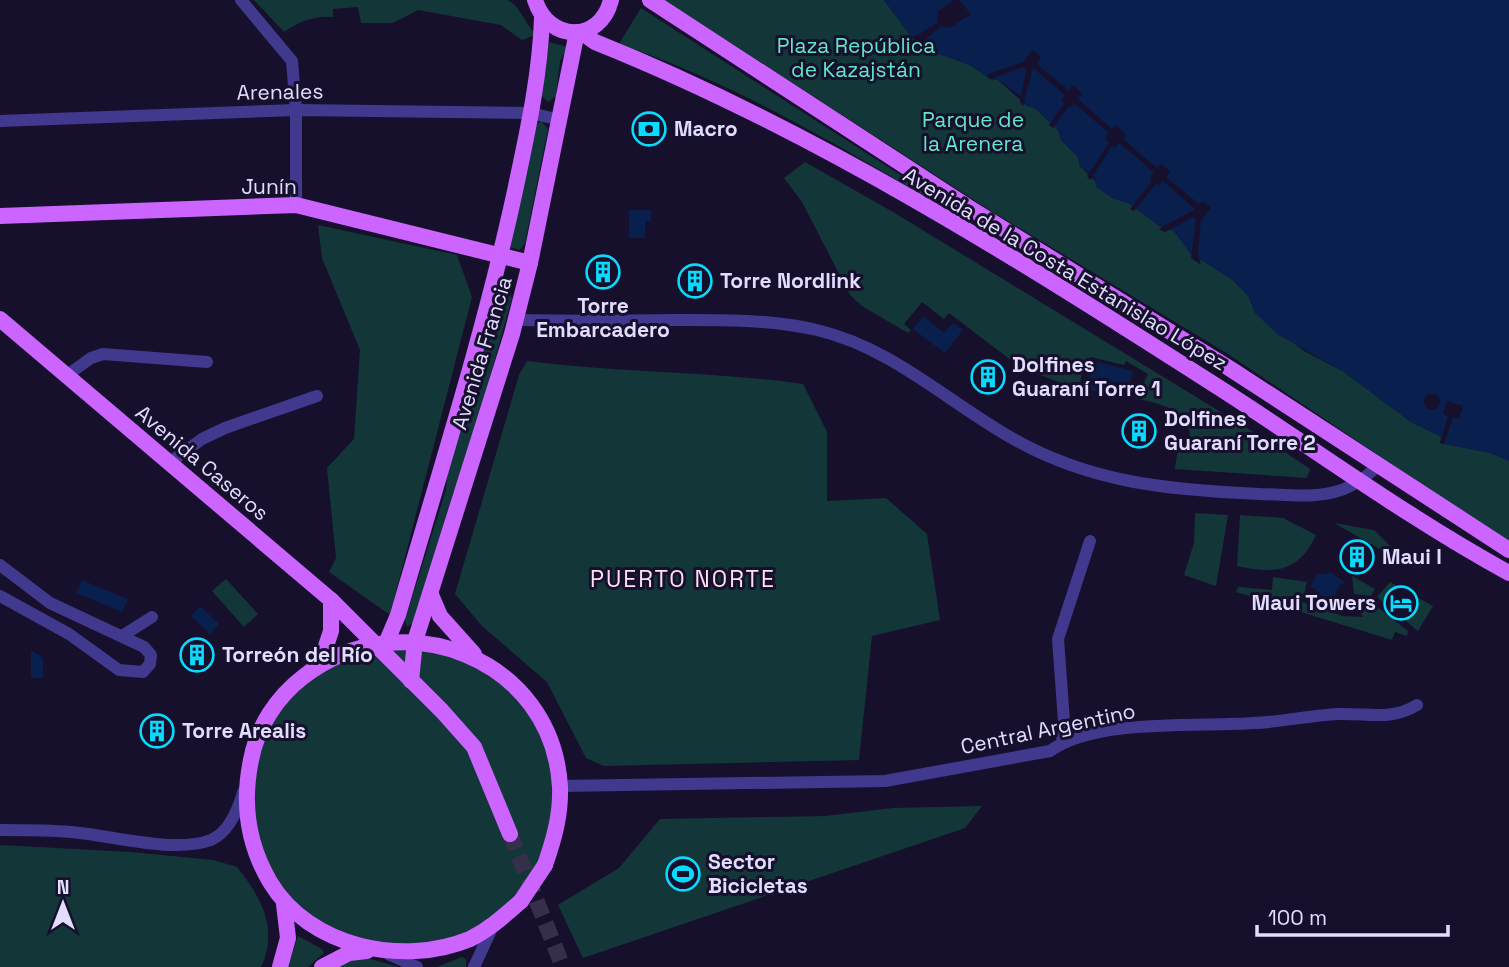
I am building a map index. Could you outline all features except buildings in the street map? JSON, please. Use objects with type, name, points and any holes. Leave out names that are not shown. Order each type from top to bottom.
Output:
[{"type":"main road","name":"Avenida de la Costa Estanislao López","points":[[521,0],[539,11],[552,27],[579,32],[594,42],[710,92],[862,169],[1208,380],[1433,529],[1509,573]]},
{"type":"main road","points":[[579,32],[594,26],[605,16],[611,0]]},
{"type":"main road","name":"Avenida de la Costa Estanislao López","points":[[650,0],[968,207],[1229,368],[1509,550]]},
{"type":"main road","name":"Avenida Francia","points":[[380,642],[398,615],[500,256],[531,113],[541,50],[539,11]]},
{"type":"main road","name":"Avenida Francia","points":[[411,681],[415,641],[520,303],[579,32]]},
{"type":"main road","name":"Junín","points":[[0,216],[296,205],[530,263]]},
{"type":"main road","points":[[489,296],[500,283],[510,281],[519,289],[520,303]]},
{"type":"main road","name":"Avenida Caseros","points":[[0,319],[380,642],[411,681],[474,747],[510,834]]},
{"type":"main road","points":[[284,904],[334,939],[369,951],[416,954],[469,940],[493,926],[521,901],[545,865],[559,813],[560,786],[555,756],[544,728],[515,688],[484,663],[452,631],[430,595]]},
{"type":"main road","points":[[320,664],[331,631],[331,600]]},
{"type":"main road","points":[[279,967],[288,939],[284,904],[253,847],[246,814],[245,785],[253,746],[269,714],[292,686],[320,664],[380,642],[415,641],[464,653],[484,663]]},
{"type":"main road","points":[[322,967],[348,953],[369,951]]},
{"type":"street","points":[[241,0],[292,61],[296,110],[296,205]]},
{"type":"street","name":"Arenales","points":[[0,121],[296,110],[531,113],[560,120]]},
{"type":"street","points":[[515,320],[735,320],[817,330],[891,357],[944,396],[1011,438],[1089,474],[1139,484],[1302,495],[1345,491],[1362,482],[1377,466]]},
{"type":"street","points":[[66,376],[91,358],[103,354],[206,362]]},
{"type":"street","points":[[169,463],[202,439],[225,428],[317,396]]},
{"type":"street","points":[[1062,743],[1064,721],[1058,639],[1090,541]]},
{"type":"street","points":[[0,565],[50,603],[144,647],[151,655],[150,664],[143,673],[119,670],[69,634],[0,596]]},
{"type":"street","points":[[122,636],[152,617]]},
{"type":"street","name":"Central Argentino","points":[[560,786],[885,780],[1050,751],[1062,743],[1117,730],[1255,723],[1338,714],[1401,715],[1417,705]]},
{"type":"street","points":[[0,830],[70,832],[178,845],[194,843],[212,839],[225,828],[234,817],[245,785]]},
{"type":"street","points":[[474,967],[493,926]]},
{"type":"street","points":[[388,954],[416,967]]},
{"type":"green space","points":[[254,0],[508,0],[516,6],[535,35],[522,40],[501,25],[418,10],[393,23],[361,23],[358,7],[333,9],[333,17],[307,20],[284,32]]},
{"type":"green space","name":"Parque de la Arenera","points":[[664,0],[884,0],[912,38],[931,51],[970,65],[990,79],[998,80],[1027,106],[1036,109],[1058,130],[1061,140],[1078,157],[1080,166],[1112,198],[1128,203],[1161,227],[1174,231],[1190,253],[1233,280],[1249,297],[1255,313],[1304,351],[1344,372],[1411,422],[1442,437],[1440,443],[1491,453],[1509,461],[1509,550],[1421,484],[1228,354],[988,209]]},
{"type":"green space","points":[[641,8],[930,194],[927,198],[815,133],[738,93],[619,44]]},
{"type":"green space","points":[[549,42],[568,47],[560,61],[556,96],[548,102],[541,95]]},
{"type":"green space","points":[[542,122],[548,129],[525,243],[520,250],[510,247],[536,123]]},
{"type":"green space","points":[[805,162],[893,212],[1265,439],[1310,469],[1307,478],[1175,469],[1177,454],[1189,441],[1186,422],[1172,410],[1134,398],[1136,388],[1141,389],[1148,374],[1126,361],[1124,365],[1090,357],[1087,367],[1083,367],[1079,390],[1020,367],[949,313],[944,319],[922,302],[904,324],[911,330],[908,333],[862,306],[850,295],[802,202],[784,178]]},
{"type":"green space","points":[[318,225],[457,255],[472,297],[390,615],[329,572],[336,558],[327,468],[354,439],[360,350],[322,258]]},
{"type":"green space","points":[[504,290],[512,298],[464,469],[454,490],[413,623],[407,627],[405,620],[446,490],[448,462],[498,291]]},
{"type":"green space","points":[[527,361],[803,384],[827,432],[827,501],[886,498],[927,534],[940,620],[872,636],[859,760],[604,766],[586,758],[547,682],[482,626],[455,594],[519,375]]},
{"type":"green space","points":[[1195,513],[1228,515],[1216,586],[1184,575],[1194,543]]},
{"type":"green space","points":[[1240,515],[1283,518],[1316,535],[1301,557],[1284,568],[1263,570],[1237,566]]},
{"type":"green space","points":[[1334,523],[1374,530],[1410,566],[1399,560]]},
{"type":"green space","points":[[1352,576],[1375,589],[1371,596],[1354,594]]},
{"type":"green space","points":[[1273,577],[1307,582],[1302,602],[1342,616],[1363,617],[1360,612],[1362,603],[1355,604],[1351,598],[1375,605],[1408,631],[1407,636],[1395,632],[1392,640],[1236,592],[1238,587],[1272,590]]},
{"type":"green space","points":[[226,579],[258,614],[244,627],[212,591]]},
{"type":"green space","points":[[1390,582],[1433,606],[1418,631],[1377,597]]},
{"type":"green space","points":[[402,644],[432,647],[460,656],[487,670],[510,689],[529,712],[543,739],[552,767],[555,797],[552,827],[543,855],[529,882],[510,905],[487,924],[460,938],[432,947],[402,950],[372,947],[344,938],[317,924],[294,905],[275,882],[261,855],[252,827],[249,797],[252,767],[261,739],[275,712],[294,689],[317,670],[344,656],[372,647]]},
{"type":"green space","points":[[982,806],[965,828],[583,958],[558,905],[619,868],[660,819],[825,816],[893,808]]},
{"type":"green space","points":[[0,845],[131,852],[213,860],[237,867],[265,914],[268,940],[261,967],[0,967]]},
{"type":"green space","points":[[298,936],[322,949],[324,953],[308,967],[288,967]]},
{"type":"green space","points":[[462,957],[466,959],[466,967],[437,967]]},
{"type":"green space","points":[[370,959],[399,967],[334,967],[350,960]]},
{"type":"water","points":[[884,0],[1509,0],[1509,461],[1491,453],[1440,443],[1441,437],[1411,422],[1344,372],[1277,334],[1255,313],[1249,297],[1233,280],[1190,253],[1174,231],[1161,227],[1128,203],[1112,198],[1096,187],[1095,178],[1080,166],[1078,157],[1061,140],[1058,130],[1036,109],[1027,106],[1020,96],[998,80],[990,79],[970,65],[931,51],[912,38]]},
{"type":"water","points":[[629,210],[651,210],[651,221],[645,221],[645,238],[629,238]]},
{"type":"water","points":[[923,316],[944,333],[953,323],[963,330],[945,353],[913,329]]},
{"type":"water","points":[[1093,361],[1133,371],[1129,386],[1101,379],[1098,392],[1086,390]]},
{"type":"water","points":[[1329,571],[1346,583],[1339,585],[1334,598],[1341,599],[1340,602],[1344,606],[1341,612],[1319,607],[1321,598],[1315,588],[1310,588],[1317,574],[1328,574]]},
{"type":"water","points":[[82,580],[128,599],[122,612],[76,593]]},
{"type":"water","points":[[200,606],[219,624],[210,634],[191,616]]},
{"type":"water","points":[[31,650],[43,658],[43,678],[31,678]]},
{"type":"pier","points":[[954,0],[959,0],[971,14],[950,28],[941,26],[920,44],[912,38],[937,23],[938,11]]},
{"type":"pier","points":[[1033,50],[1041,57],[1037,64],[1068,90],[1073,85],[1082,93],[1078,99],[1112,129],[1116,125],[1126,134],[1123,139],[1157,168],[1161,164],[1170,171],[1166,177],[1199,204],[1203,201],[1211,208],[1201,220],[1198,253],[1201,265],[1191,258],[1196,219],[1193,217],[1165,232],[1159,229],[1195,209],[1163,181],[1158,186],[1156,184],[1134,211],[1130,209],[1152,181],[1150,178],[1154,172],[1119,143],[1115,148],[1112,146],[1090,180],[1087,176],[1109,143],[1105,139],[1109,133],[1075,104],[1068,107],[1053,128],[1049,125],[1064,104],[1061,101],[1065,95],[1033,68],[1023,106],[1020,102],[1026,70],[1023,67],[990,79],[986,75],[1023,62]]},
{"type":"pier","points":[[1432,394],[1438,396],[1438,408],[1432,410],[1426,408],[1424,402],[1426,396]]},
{"type":"pier","points":[[1447,401],[1463,406],[1459,419],[1453,417],[1444,444],[1440,443],[1448,416],[1443,414]]},
{"type":"tunnel","points":[[510,834],[563,967]]},
{"type":"place","name":"Macro","points":[[649,129]]},
{"type":"place","name":"Torre Embarcadero","points":[[603,272]]},
{"type":"place","name":"Torre Nordlink","points":[[695,281]]},
{"type":"place","name":"Dolfines Guaraní Torre 1","points":[[988,377]]},
{"type":"place","name":"Dolfines Guaraní Torre 2","points":[[1139,431]]},
{"type":"place","name":"Maui I","points":[[1357,557]]},
{"type":"place","name":"Maui Towers","points":[[1401,603]]},
{"type":"place","name":"Torreón del Río","points":[[197,655]]},
{"type":"place","name":"Torre Arealis","points":[[157,731]]},
{"type":"place","name":"Sector Bicicletas","points":[[683,874]]},
{"type":"district","name":"PUERTO NORTE","points":[[683,579]]},
{"type":"park label","name":"Plaza República de Kazajstán","points":[[856,58]]}]
